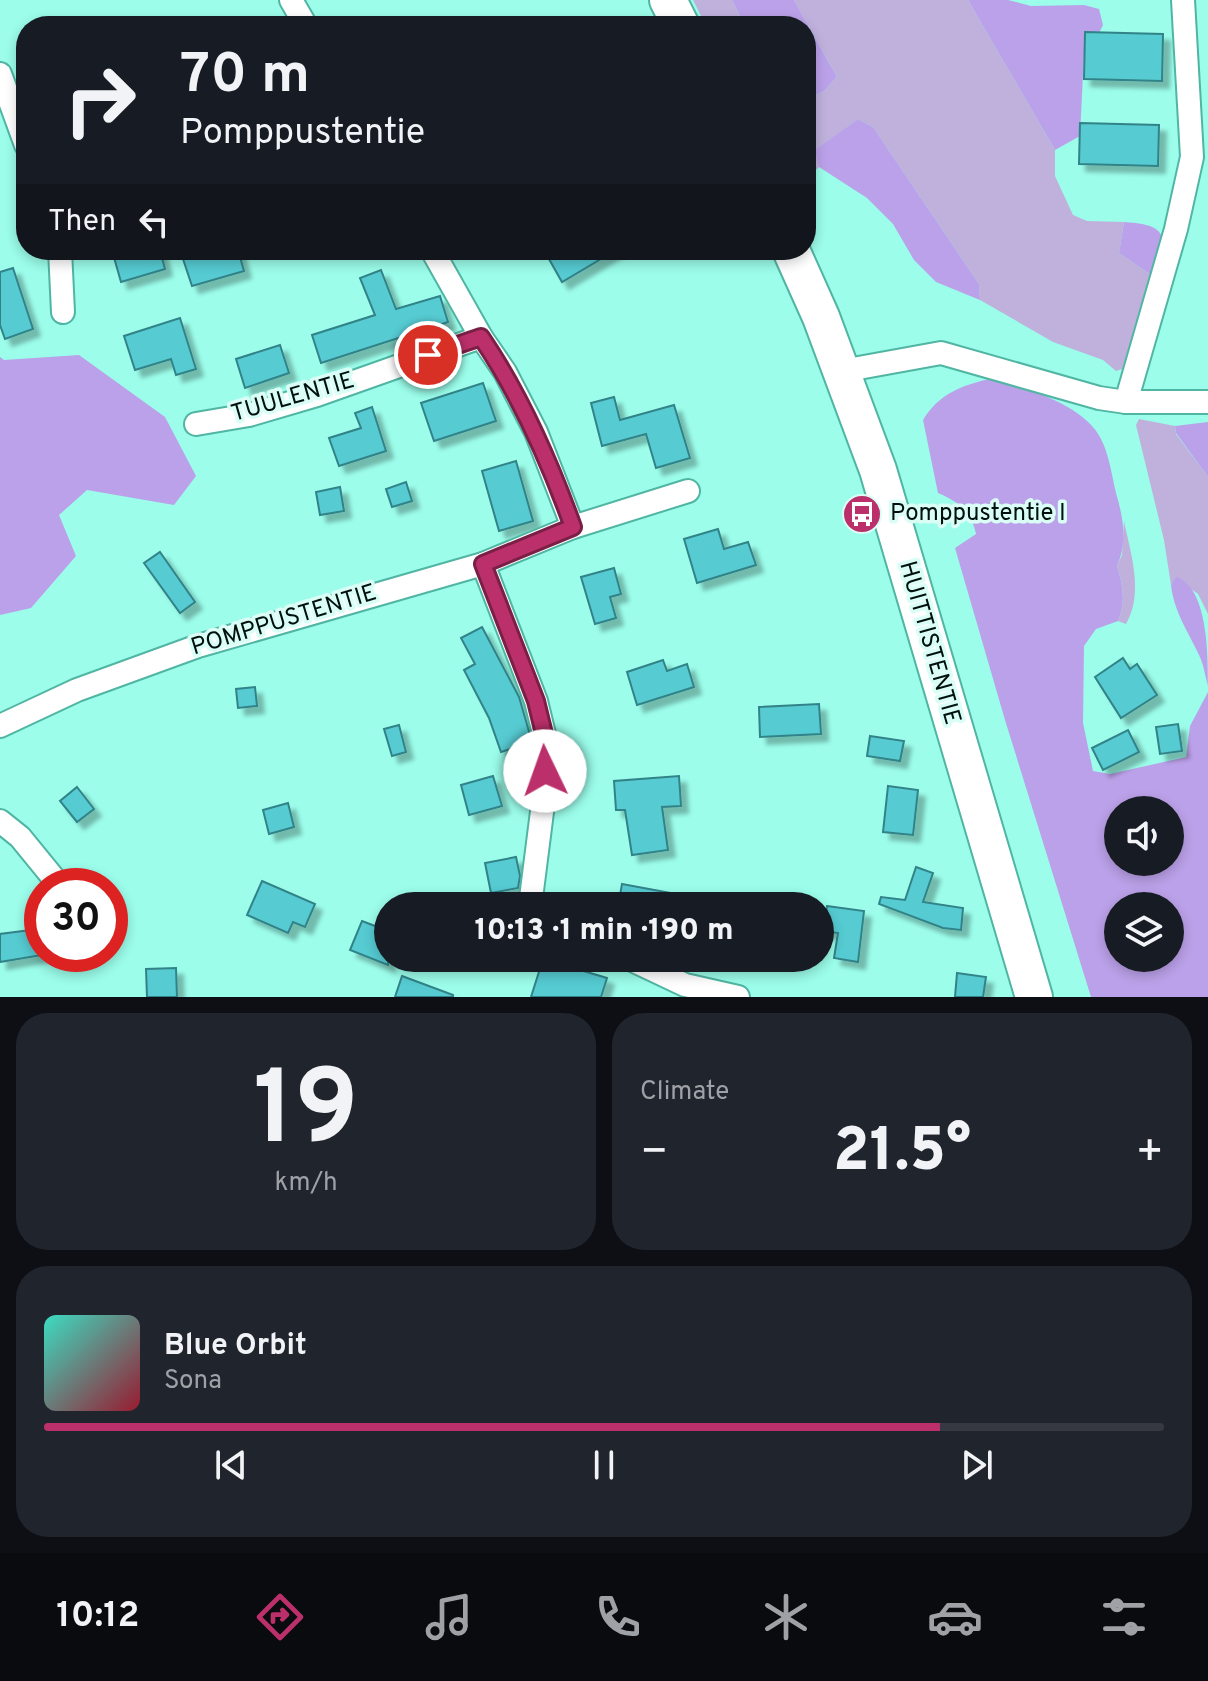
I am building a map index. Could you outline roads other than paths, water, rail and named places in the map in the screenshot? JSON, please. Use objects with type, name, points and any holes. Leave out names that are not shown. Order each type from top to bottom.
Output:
[{"type":"highway","name":"HUITTISTENTIE","points":[[795,260],[842,371],[878,470],[1034,997]]},
{"type":"street","points":[[1126,402],[1176,229],[1192,157],[1183,0]]},
{"type":"street","points":[[0,74],[16,118]]},
{"type":"street","points":[[60,260],[63,312]]},
{"type":"street","points":[[438,260],[481,337],[505,372],[536,432],[573,527]]},
{"type":"street","name":"TUULENTIE","points":[[196,424],[249,415],[317,395],[481,337]]},
{"type":"street","points":[[842,371],[941,353],[1099,398],[1126,402],[1208,402]]},
{"type":"street","name":"POMPPUSTENTIE","points":[[0,726],[77,690],[198,646],[483,564],[573,527],[688,491]]},
{"type":"street","points":[[483,564],[536,701],[547,746],[532,892]]},
{"type":"street","points":[[0,821],[20,837],[45,868]]},
{"type":"street","points":[[650,972],[681,991],[738,997]]},
{"type":"place","name":"Pomppustentie I","points":[[862,514]]}]
